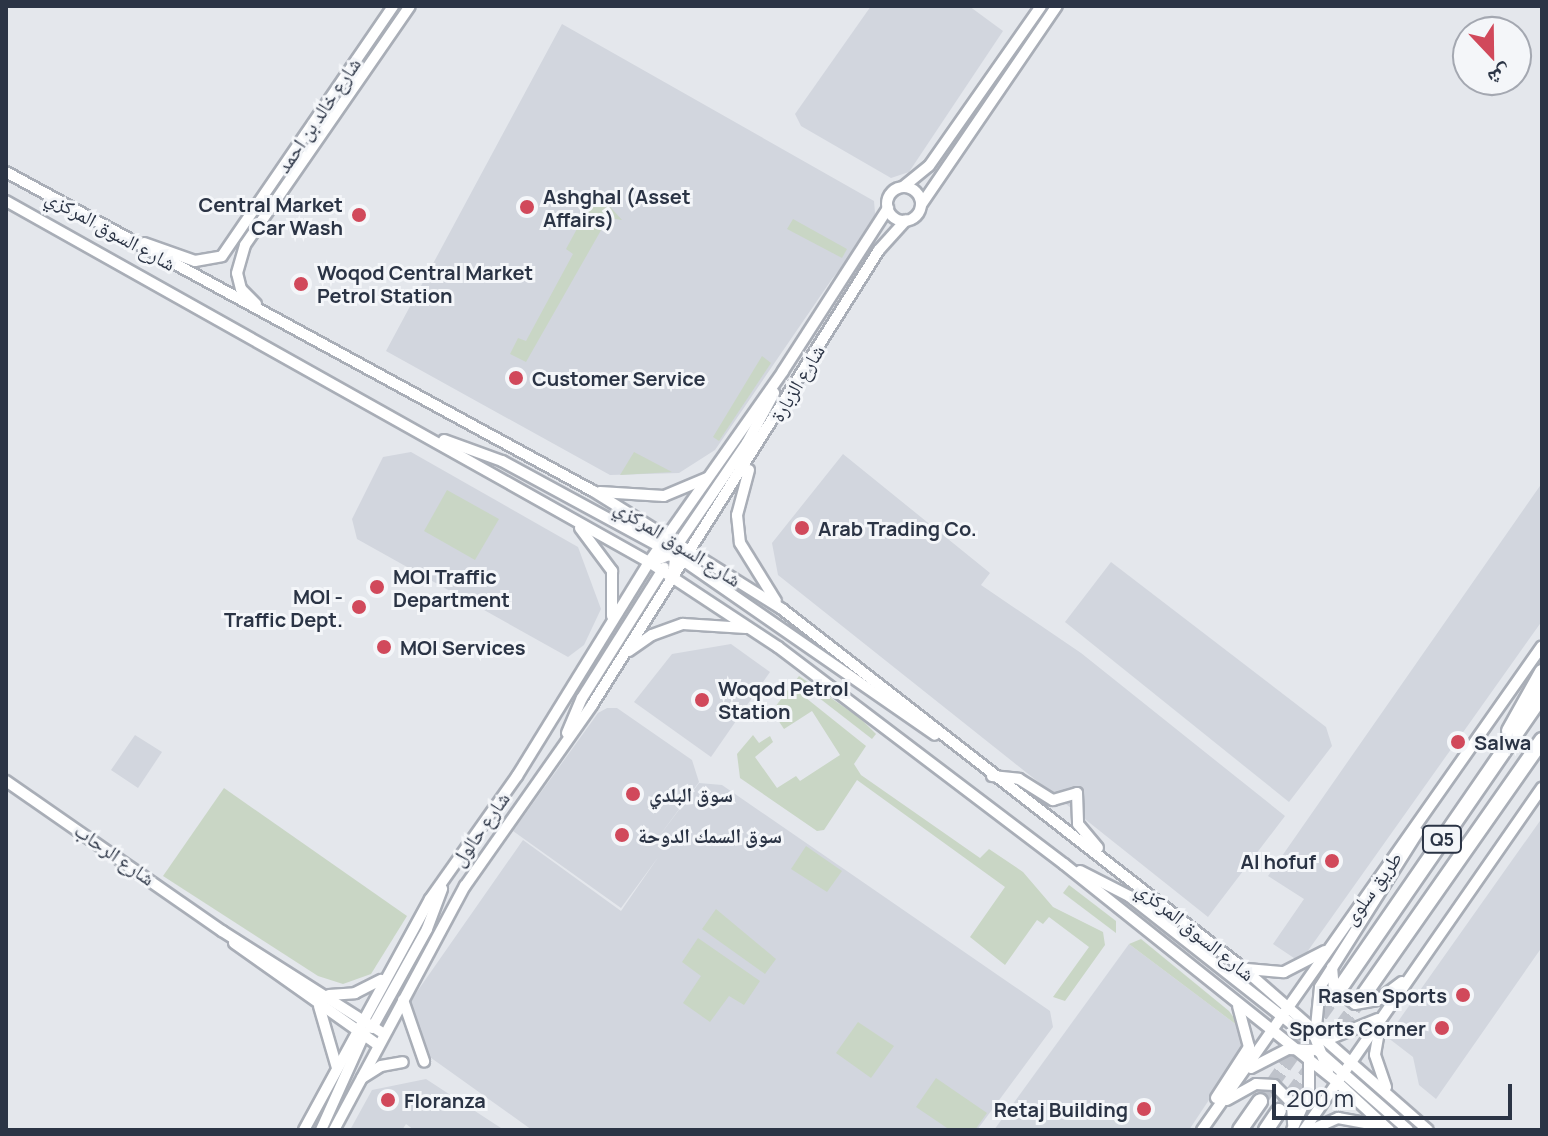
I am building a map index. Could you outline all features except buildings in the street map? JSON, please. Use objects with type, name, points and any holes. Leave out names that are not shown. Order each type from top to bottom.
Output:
[{"type":"highway","points":[[1490,770],[1542,672]]},
{"type":"highway","name":"طريق سلوى","points":[[1343,984],[1542,695]]},
{"type":"highway","name":"Q5","points":[[1365,993],[1542,740]]},
{"type":"highway","points":[[1509,787],[1542,751]]},
{"type":"highway","points":[[1240,1130],[1260,1101]]},
{"type":"highway","points":[[1266,1130],[1279,1111]]},
{"type":"main road","name":"شارع خالد بن احمد","points":[[122,237],[195,261],[222,256],[393,6]]},
{"type":"main road","name":"شارع خالد بن احمد","points":[[273,318],[241,289],[237,273],[240,256],[410,6]]},
{"type":"main road","points":[[1041,6],[929,166],[890,195],[888,208],[906,220],[921,205],[1057,6]]},
{"type":"main road","name":"شارع السوق المركزي","points":[[6,172],[593,491],[670,548],[691,550],[782,609],[870,673],[963,754],[1132,879],[1244,969],[1285,1012]]},
{"type":"main road","points":[[903,187],[916,192],[921,205]]},
{"type":"main road","name":"شارع السوق المركزي","points":[[6,201],[430,436],[663,570],[750,628],[1064,864],[1294,1047]]},
{"type":"main road","name":"شارع الزبارة","points":[[670,548],[713,475],[888,208]]},
{"type":"main road","name":"شارع الزبارة","points":[[691,550],[879,250],[906,220]]},
{"type":"main road","points":[[556,756],[582,698],[663,570],[670,548],[758,427],[783,371]]},
{"type":"main road","points":[[430,436],[502,461],[670,548],[684,561],[963,754]]},
{"type":"main road","points":[[759,445],[741,493],[737,527],[745,557],[782,609]]},
{"type":"main road","points":[[593,491],[664,496],[713,475]]},
{"type":"main road","points":[[568,516],[598,547],[612,571],[611,622]]},
{"type":"main road","points":[[649,562],[670,548]]},
{"type":"main road","points":[[670,548],[673,577]]},
{"type":"main road","name":"شارع حالول","points":[[334,1130],[465,886],[556,756],[691,550]]},
{"type":"main road","name":"شارع حالول","points":[[304,1130],[337,1068],[362,1033],[383,979],[448,873],[517,776],[649,562]]},
{"type":"main road","points":[[622,657],[652,635],[683,624],[750,628]]},
{"type":"main road","name":"طريق سلوى","points":[[1204,1128],[1542,646]]},
{"type":"main road","points":[[992,776],[1019,779],[1053,800],[1077,793],[1078,824],[1132,879]]},
{"type":"main road","name":"شارع الرحاب","points":[[6,781],[222,931],[318,1005],[378,1045]]},
{"type":"main road","points":[[1304,1130],[1542,787]]},
{"type":"main road","points":[[1292,1130],[1308,1099],[1320,987],[1333,961],[1405,859],[1424,816]]},
{"type":"main road","points":[[1064,864],[1129,896],[1285,1012],[1348,1066],[1408,1130]]},
{"type":"main road","points":[[378,1045],[368,1021],[427,929],[448,873]]},
{"type":"main road","name":"شارع الرحاب","points":[[222,931],[329,995],[384,1034]]},
{"type":"main road","points":[[1244,969],[1284,972],[1330,948]]},
{"type":"main road","points":[[1333,961],[1334,988],[1355,1004],[1378,1000],[1413,974]]},
{"type":"main road","points":[[329,995],[355,993],[383,979]]},
{"type":"main road","points":[[403,1000],[424,1061]]},
{"type":"main road","points":[[1204,1128],[1207,1112],[1249,1047],[1248,1027],[1235,1000]]},
{"type":"main road","points":[[318,1005],[337,1068]]},
{"type":"main road","points":[[1314,1035],[1383,1017]]},
{"type":"main road","points":[[1383,1017],[1375,1055],[1389,1093]]},
{"type":"main road","points":[[321,1130],[362,1033]]},
{"type":"main road","points":[[1242,1074],[1294,1047],[1348,1066],[1389,1093],[1428,1130]]},
{"type":"main road","points":[[1311,1053],[1388,1129]]},
{"type":"main road","points":[[356,1086],[374,1069],[403,1062]]},
{"type":"main road","points":[[1219,1106],[1249,1086],[1274,1085],[1292,1103],[1292,1130]]},
{"type":"main road","points":[[343,1115],[345,1130]]},
{"type":"main road","points":[[1311,1130],[1344,1117],[1388,1129]]},
{"type":"shaded area","points":[[871,6],[969,6],[1003,31],[909,172],[891,178],[801,126],[795,114]]},
{"type":"shaded area","points":[[562,24],[874,201],[876,225],[832,279],[715,450],[679,473],[610,475],[386,351]]},
{"type":"shaded area","points":[[411,452],[578,547],[601,609],[584,645],[568,657],[357,539],[352,519],[383,457]]},
{"type":"shaded area","points":[[843,454],[990,573],[981,585],[1081,653],[1285,816],[1208,917],[778,575],[772,543]]},
{"type":"shaded area","points":[[1542,483],[1542,621],[1300,962],[1273,944],[1304,899],[1268,876]]},
{"type":"shaded area","points":[[1111,562],[1326,727],[1332,746],[1289,802],[1065,622]]},
{"type":"shaded area","points":[[731,644],[770,672],[711,757],[634,702],[672,654]]},
{"type":"shaded area","points":[[607,708],[617,708],[692,760],[699,782],[649,850],[699,783],[722,785],[1050,1011],[1053,1027],[977,1130],[532,1130],[427,1055],[407,1006],[523,840],[621,911],[659,856],[621,908],[513,831],[598,713]]},
{"type":"shaded area","points":[[135,735],[162,752],[138,788],[111,770]]},
{"type":"shaded area","points":[[1542,818],[1542,947],[1436,1099],[1419,1085],[1413,1057],[1387,1037]]},
{"type":"shaded area","points":[[1129,944],[1242,1029],[1244,1047],[1189,1130],[994,1130]]},
{"type":"shaded area","points":[[426,1079],[504,1130],[414,1130],[406,1124],[402,1130],[350,1130],[372,1090]]},
{"type":"green space","points":[[597,192],[622,220],[608,218],[526,362],[510,354],[518,338],[526,341],[573,254],[566,249]]},
{"type":"green space","points":[[793,219],[847,249],[842,258],[787,229]]},
{"type":"green space","points":[[762,356],[771,363],[719,441],[713,437]]},
{"type":"green space","points":[[634,452],[672,472],[620,475]]},
{"type":"green space","points":[[447,490],[499,519],[475,560],[424,531]]},
{"type":"green space","points":[[799,676],[860,718],[876,734],[872,739],[796,680]]},
{"type":"green space","points":[[791,686],[866,746],[854,764],[861,775],[980,858],[989,849],[1023,872],[1053,907],[1103,932],[1105,945],[1065,1001],[1053,997],[1089,947],[1049,917],[1043,924],[1037,920],[1005,965],[970,937],[1005,887],[857,780],[824,830],[817,831],[740,778],[737,754],[753,735],[759,743],[770,736],[773,742],[755,757],[777,788],[796,776],[800,781],[840,755],[812,711],[784,729],[772,711]]},
{"type":"green space","points":[[224,788],[407,916],[371,974],[343,984],[318,976],[163,876]]},
{"type":"green space","points":[[806,846],[842,871],[827,892],[791,869]]},
{"type":"green space","points":[[1069,885],[1116,921],[1116,933],[1063,893]]},
{"type":"green space","points":[[716,909],[776,959],[765,974],[702,929]]},
{"type":"green space","points":[[698,938],[760,981],[744,1005],[729,996],[710,1022],[683,1003],[701,976],[682,962]]},
{"type":"green space","points":[[1141,939],[1229,1011],[1242,1029],[1129,944]]},
{"type":"green space","points":[[858,1022],[894,1046],[871,1078],[836,1053]]},
{"type":"green space","points":[[936,1078],[987,1113],[975,1130],[950,1130],[916,1107]]},
{"type":"tunnel","points":[[1260,1101],[1343,984]]},
{"type":"tunnel","points":[[1279,1111],[1364,995]]},
{"type":"place","name":"Ashghal (Asset Affairs)","points":[[527,207]]},
{"type":"place","name":"Central Market Car Wash","points":[[359,215]]},
{"type":"place","name":"Woqod Central Market Petrol Station","points":[[301,284]]},
{"type":"place","name":"Customer Service","points":[[516,378]]},
{"type":"place","name":"Arab Trading Co.","points":[[802,528]]},
{"type":"place","name":"MOI Traffic Department","points":[[377,587]]},
{"type":"place","name":"MOI - Traffic Dept.","points":[[359,607]]},
{"type":"place","name":"MOI Services","points":[[384,647]]},
{"type":"place","name":"Woqod Petrol Station","points":[[702,700]]},
{"type":"place","name":"Salwa","points":[[1458,742]]},
{"type":"place","name":"سوق البلدي","points":[[633,794]]},
{"type":"place","name":"سوق السمك الدوحة","points":[[622,835]]},
{"type":"place","name":"Al hofuf","points":[[1332,861]]},
{"type":"place","name":"Rasen Sports","points":[[1463,995]]},
{"type":"place","name":"Sports Corner","points":[[1442,1028]]},
{"type":"place","name":"Floranza","points":[[388,1100]]},
{"type":"place","name":"Retaj Building","points":[[1144,1109]]}]
